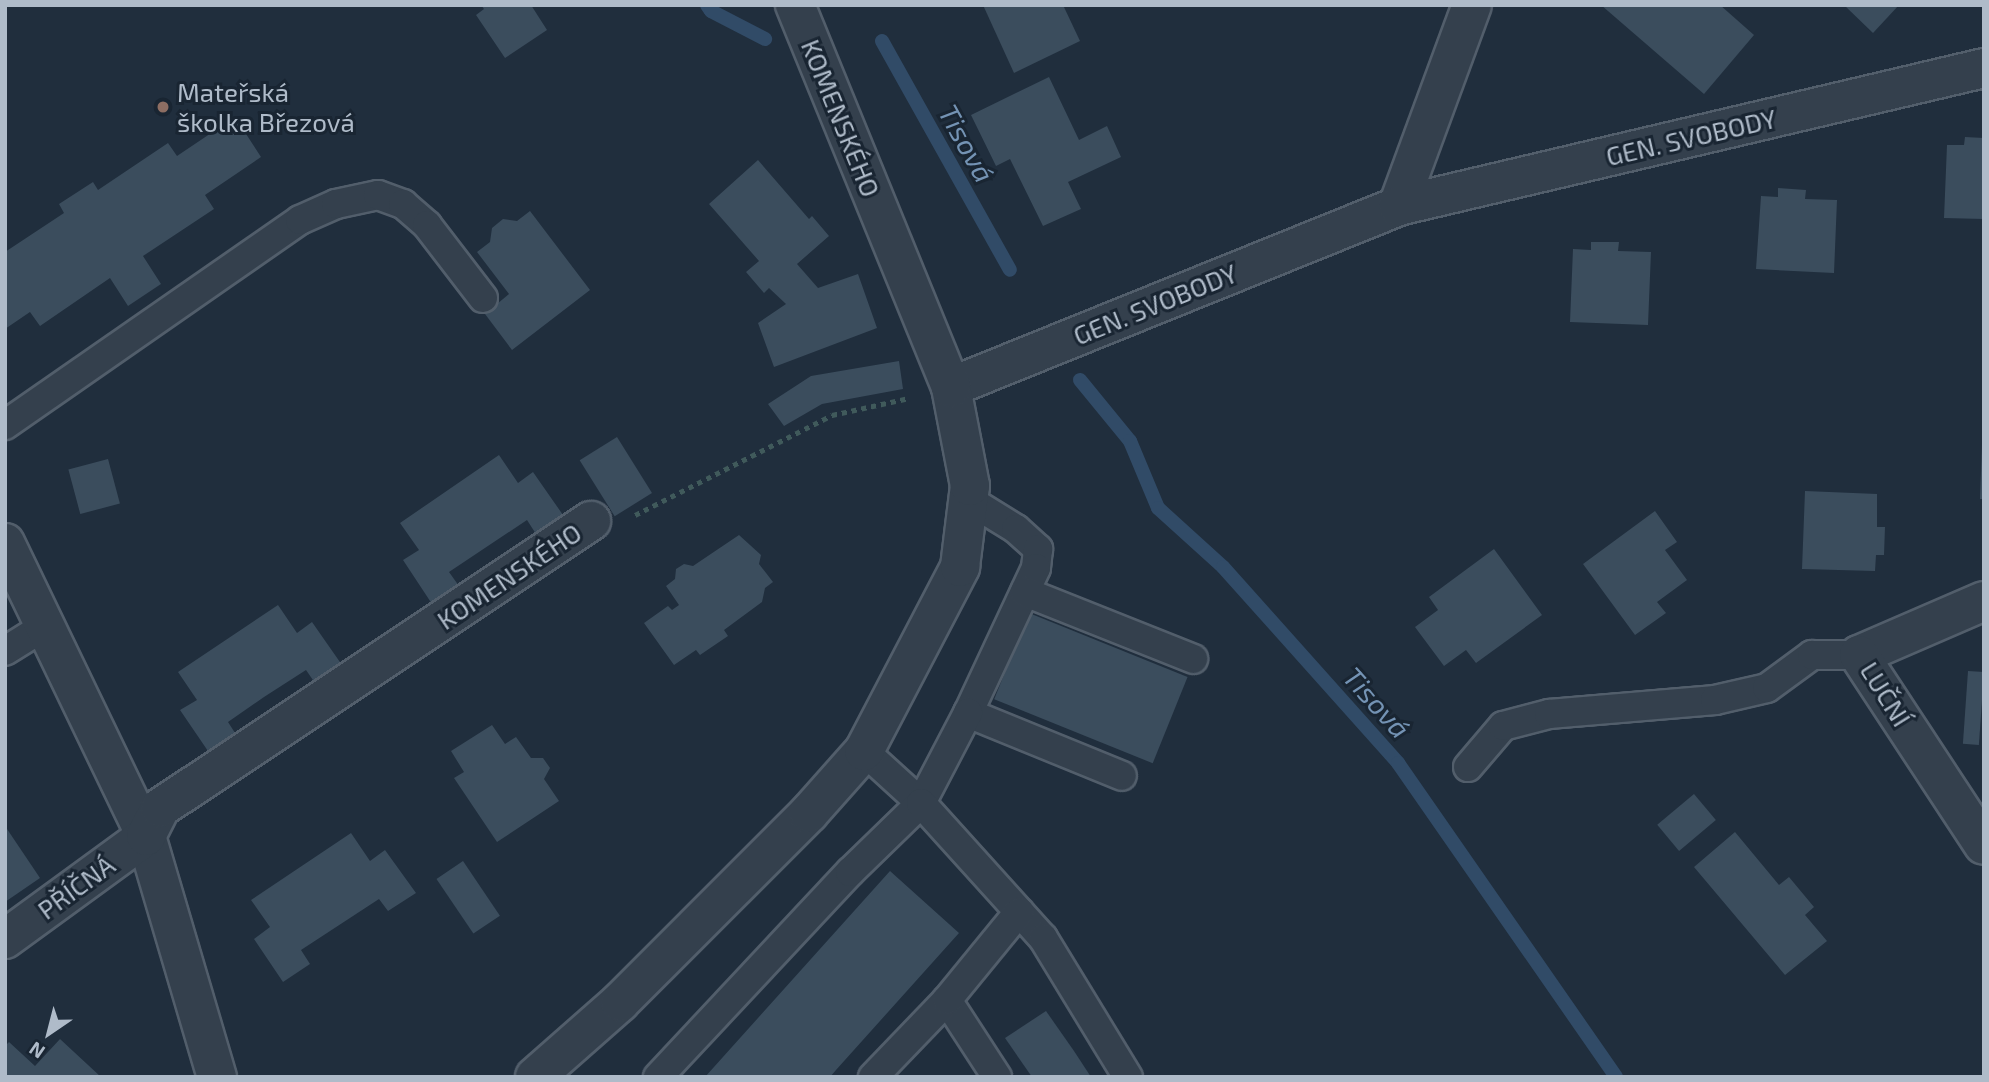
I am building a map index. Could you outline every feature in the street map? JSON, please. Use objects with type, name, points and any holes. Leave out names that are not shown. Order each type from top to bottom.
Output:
[{"type":"street","name":"KOMENSKÉHO","points":[[534,1077],[620,1002],[809,813],[863,751],[960,567],[970,486],[951,387],[795,5]]},
{"type":"street","points":[[1398,206],[1472,5]]},
{"type":"street","name":"GEN. SVOBODY","points":[[951,387],[1398,206],[1984,68]]},
{"type":"street","name":"KOMENSKÉHO","points":[[146,836],[160,807],[591,521]]},
{"type":"street","points":[[5,543],[146,836],[217,1077]]},
{"type":"street","name":"LUČNÍ","points":[[1984,601],[1859,655],[1984,845]]},
{"type":"street","name":"PŘÍČNÁ","points":[[5,939],[146,836]]},
{"type":"lane","points":[[5,425],[300,220],[336,204],[378,195],[403,204],[428,225],[483,298]]},
{"type":"lane","points":[[658,1077],[850,872],[921,803],[968,713],[1037,568],[1038,549],[1016,529],[969,500]]},
{"type":"lane","points":[[1025,592],[1193,659]]},
{"type":"lane","points":[[5,651],[45,626]]},
{"type":"lane","points":[[1468,767],[1503,726],[1549,714],[1715,700],[1767,688],[1812,654],[1859,655]]},
{"type":"lane","points":[[968,713],[1122,776]]},
{"type":"lane","points":[[863,751],[921,803],[1043,939],[1128,1077]]},
{"type":"lane","points":[[873,1077],[947,1000],[1019,912]]},
{"type":"lane","points":[[947,1000],[997,1077]]},
{"type":"path","name":"KOMENSKÉHO","points":[[591,521],[606,530],[832,415],[951,387]]},
{"type":"building","points":[[481,5],[531,5],[547,30],[505,58],[476,15],[484,9]]},
{"type":"building","points":[[983,5],[1063,5],[1080,41],[1014,73]]},
{"type":"building","points":[[1601,5],[1720,5],[1754,35],[1704,94]]},
{"type":"building","points":[[1844,5],[1899,5],[1873,33]]},
{"type":"building","points":[[1049,77],[1079,140],[1107,126],[1121,157],[1068,182],[1081,209],[1043,226],[1010,159],[996,166],[971,115]]},
{"type":"building","points":[[235,117],[261,157],[205,195],[214,209],[143,256],[161,284],[128,306],[110,278],[40,326],[30,312],[5,329],[5,252],[64,213],[59,204],[93,182],[98,190],[168,143],[177,156]]},
{"type":"building","points":[[1965,137],[1984,138],[1984,219],[1944,218],[1947,145],[1964,145]]},
{"type":"building","points":[[758,160],[809,219],[812,216],[829,236],[797,264],[818,288],[858,274],[877,328],[774,367],[758,323],[786,304],[769,288],[764,293],[746,272],[759,261],[709,204]]},
{"type":"building","points":[[1778,188],[1806,190],[1805,199],[1837,200],[1834,273],[1756,269],[1761,196],[1778,197]]},
{"type":"building","points":[[530,211],[590,290],[512,350],[485,314],[509,294],[477,252],[490,242],[492,228],[503,219],[517,221]]},
{"type":"building","points":[[1591,242],[1619,242],[1618,251],[1651,252],[1648,325],[1570,322],[1573,249],[1591,250]]},
{"type":"building","points":[[899,361],[903,389],[822,404],[784,426],[768,404],[811,376]]},
{"type":"building","points":[[617,437],[652,493],[615,516],[580,460]]},
{"type":"building","points":[[1982,445],[1984,499],[1980,499]]},
{"type":"building","points":[[499,455],[518,483],[533,472],[563,515],[536,534],[527,520],[449,572],[459,586],[432,604],[403,560],[419,550],[400,523]]},
{"type":"building","points":[[108,459],[120,503],[80,514],[68,470]]},
{"type":"building","points":[[1805,491],[1877,494],[1877,527],[1885,527],[1884,555],[1876,555],[1875,571],[1802,569]]},
{"type":"building","points":[[1655,511],[1677,542],[1665,550],[1687,580],[1657,602],[1666,613],[1635,635],[1583,564]]},
{"type":"building","points":[[739,535],[761,555],[759,564],[773,582],[765,588],[762,602],[724,630],[728,636],[700,655],[696,650],[674,665],[644,623],[668,606],[672,610],[679,605],[666,586],[675,579],[676,569],[684,564],[693,566]]},
{"type":"building","points":[[1494,549],[1542,615],[1476,663],[1466,650],[1444,666],[1415,627],[1438,610],[1429,597]]},
{"type":"building","points":[[278,605],[297,633],[312,622],[342,665],[315,683],[306,670],[264,697],[228,722],[237,736],[210,754],[180,710],[197,700],[178,672]]},
{"type":"building","points":[[1029,613],[1188,677],[1153,763],[994,699]]},
{"type":"building","points":[[1968,671],[1984,672],[1979,745],[1963,744]]},
{"type":"building","points":[[492,725],[505,744],[516,737],[531,758],[543,758],[550,768],[544,779],[559,801],[497,842],[454,778],[464,772],[451,751]]},
{"type":"building","points":[[1694,794],[1716,820],[1679,851],[1657,825]]},
{"type":"building","points":[[5,826],[40,878],[5,902]]},
{"type":"building","points":[[1735,832],[1779,885],[1789,877],[1814,907],[1805,915],[1827,941],[1785,975],[1694,867]]},
{"type":"building","points":[[351,833],[370,861],[385,850],[416,893],[388,911],[379,899],[301,950],[310,964],[283,982],[254,939],[270,927],[251,900]]},
{"type":"building","points":[[463,861],[500,916],[473,934],[436,879]]},
{"type":"building","points":[[890,871],[959,933],[830,1077],[705,1077]]},
{"type":"building","points":[[1046,1011],[1091,1077],[1032,1077],[1005,1038]]},
{"type":"building","points":[[60,1039],[101,1077],[5,1077],[5,1046],[9,1042],[35,1066]]},
{"type":"waterway","name":"Tisová","points":[[707,5],[711,11],[765,39]]},
{"type":"waterway","name":"Tisová","points":[[882,41],[1010,270]]},
{"type":"waterway","name":"Tisová","points":[[1080,380],[1130,441],[1158,508],[1223,567],[1398,763],[1616,1077]]},
{"type":"place","name":"Mateřská školka Březová","points":[[163,107]]}]
